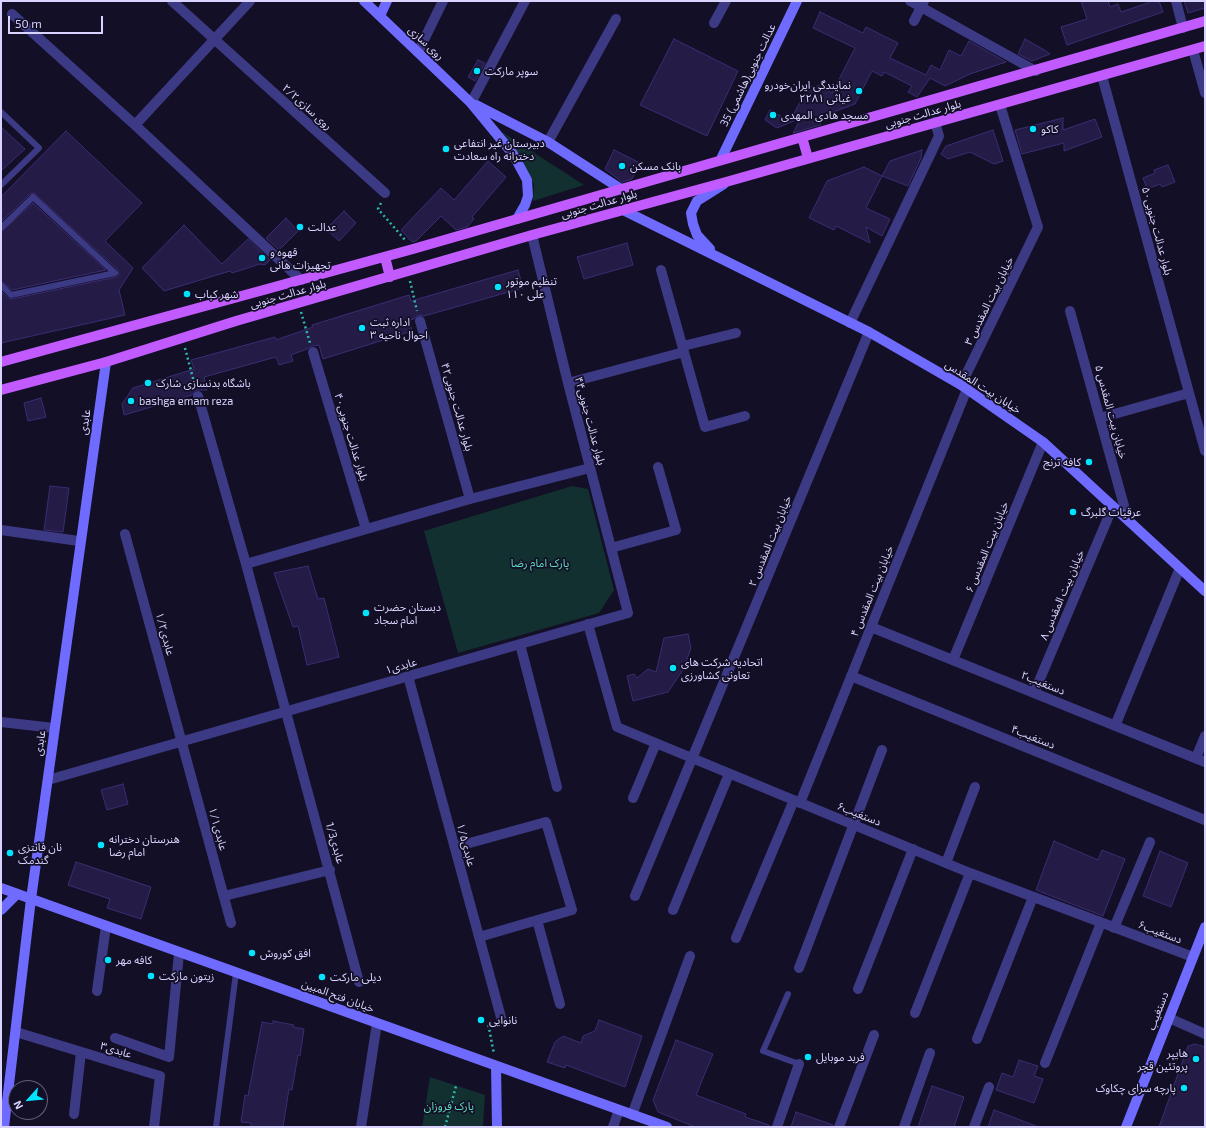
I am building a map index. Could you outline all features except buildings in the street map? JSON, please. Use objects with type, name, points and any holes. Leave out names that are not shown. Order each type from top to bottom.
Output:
[{"type":"main road","name":"بلوار عدالت جنوبی","points":[[1,362],[385,257],[721,159],[1036,71],[1205,21]]},
{"type":"main road","name":"بلوار عدالت جنوبی","points":[[1,390],[106,362],[299,303],[532,235],[726,182],[1205,46]]},
{"type":"main road","points":[[802,137],[808,158]]},
{"type":"main road","points":[[385,257],[390,277]]},
{"type":"street","name":"روی سازی۲/۲","points":[[172,1],[385,193]]},
{"type":"street","points":[[135,125],[250,1]]},
{"type":"street","name":"روی سازی","points":[[364,1],[471,102]]},
{"type":"street","points":[[380,16],[387,1]]},
{"type":"street","points":[[418,52],[444,1]]},
{"type":"street","points":[[471,102],[525,1]]},
{"type":"street","points":[[714,23],[726,1]]},
{"type":"street","points":[[910,1],[923,4],[1036,71]]},
{"type":"street","points":[[1176,1],[1183,28]]},
{"type":"street","name":"35 عدالت جنوبی(هاشمی)","points":[[721,159],[794,2]]},
{"type":"street","points":[[914,21],[923,4]]},
{"type":"street","points":[[12,14],[135,125],[218,205],[301,280]]},
{"type":"street","points":[[548,142],[616,19]]},
{"type":"street","points":[[1193,50],[1205,93]]},
{"type":"street","name":"بلوار عدالت جنوبی۵۰","points":[[1102,76],[1205,451]]},
{"type":"street","points":[[471,102],[548,142],[621,189]]},
{"type":"street","points":[[471,102],[512,154],[527,180],[528,196],[517,219]]},
{"type":"street","name":"خیابان بیت المقدس ۳","points":[[964,387],[1038,227],[1000,105]]},
{"type":"street","points":[[850,323],[939,136],[935,122]]},
{"type":"street","points":[[714,253],[697,235],[691,213],[697,201],[726,182]]},
{"type":"street","name":"خیابان بیت المقدس","points":[[623,210],[714,253],[869,332],[964,387],[1043,442],[1205,591]]},
{"type":"street","name":"بلوار عدالت جنوبی۴۴","points":[[532,235],[568,383],[628,613]]},
{"type":"street","points":[[661,270],[705,427],[745,416]]},
{"type":"street","name":"خیابان بیت المقدس ۵","points":[[1070,311],[1128,520]]},
{"type":"street","name":"بلوار عدالت جنوبی۴۲","points":[[420,321],[470,499]]},
{"type":"street","name":"خیابان بیت المقدس ۲","points":[[635,896],[869,332]]},
{"type":"street","points":[[568,383],[736,333]]},
{"type":"street","name":"بلوار عدالت جنوبی۴۰","points":[[312,352],[366,530]]},
{"type":"street","name":"عابدی","points":[[4,1127],[31,899],[106,362]]},
{"type":"street","name":"خیابان بیت المقدس ۴","points":[[736,938],[851,676],[964,387]]},
{"type":"street","points":[[1100,418],[1189,393]]},
{"type":"street","name":"عابدی1/3","points":[[198,396],[246,564],[285,711],[330,870],[359,982]]},
{"type":"street","name":"خیابان بیت المقدس ۶","points":[[953,660],[1043,442]]},
{"type":"street","points":[[611,548],[676,530],[658,467]]},
{"type":"street","points":[[246,564],[470,499],[590,468]]},
{"type":"street","name":"خیابان بیت المقدس ۸","points":[[1034,693],[1113,506]]},
{"type":"street","points":[[1,530],[80,541]]},
{"type":"street","name":"عابدی۱/۲","points":[[125,534],[182,741]]},
{"type":"street","points":[[1115,726],[1180,568]]},
{"type":"street","name":"۱عابدی","points":[[48,780],[628,613]]},
{"type":"street","name":"دستغیب۶","points":[[588,624],[617,727],[946,864],[1193,957]]},
{"type":"street","name":"۲دستغیب","points":[[871,627],[1200,760]]},
{"type":"street","points":[[520,644],[557,787]]},
{"type":"street","name":"عابدی۱/۵","points":[[408,676],[502,1021]]},
{"type":"street","name":"دستغیب۴","points":[[851,676],[1205,820]]},
{"type":"street","points":[[1,722],[54,728]]},
{"type":"street","points":[[1200,760],[1205,736]]},
{"type":"street","name":"عابدی۱/۱","points":[[182,741],[231,923]]},
{"type":"street","points":[[633,798],[656,743]]},
{"type":"street","points":[[799,968],[852,825],[882,750]]},
{"type":"street","points":[[673,910],[729,774]]},
{"type":"street","points":[[946,864],[975,788]]},
{"type":"street","points":[[454,847],[546,822],[572,910],[479,937]]},
{"type":"street","points":[[1114,928],[1150,842]]},
{"type":"street","points":[[858,989],[913,849]]},
{"type":"street","points":[[224,896],[330,870]]},
{"type":"street","points":[[915,1013],[970,873]]},
{"type":"street","name":"خیابان فتح المبین","points":[[1,888],[667,1127]]},
{"type":"street","points":[[1,910],[17,894]]},
{"type":"street","points":[[977,1039],[1033,897]]},
{"type":"street","points":[[537,920],[560,1004]]},
{"type":"street","points":[[1045,1063],[1101,923]]},
{"type":"street","points":[[97,991],[106,926]]},
{"type":"street","name":"دستغیب","points":[[1126,1127],[1205,927]]},
{"type":"street","points":[[115,1038],[169,1057],[179,953]]},
{"type":"street","points":[[632,1115],[690,956]]},
{"type":"street","points":[[1169,1018],[1205,1034]]},
{"type":"street","points":[[360,1127],[377,1023]]},
{"type":"street","name":"عابدی۳","points":[[16,1032],[160,1076],[154,1127]]},
{"type":"street","points":[[839,1127],[874,1035]]},
{"type":"street","points":[[74,1114],[81,1052]]},
{"type":"street","points":[[904,1127],[930,1053]]},
{"type":"street","points":[[777,1127],[799,1064]]},
{"type":"street","points":[[496,1066],[497,1127]]},
{"type":"street","points":[[974,1127],[989,1086]]},
{"type":"street","points":[[613,1127],[619,1110]]},
{"type":"lane","points":[[1,112],[39,148],[1,185]]},
{"type":"lane","points":[[1,228],[33,197],[115,273],[11,295],[1,285]]},
{"type":"lane","points":[[216,1127],[236,973]]},
{"type":"lane","points":[[788,994],[763,1051],[799,1064]]},
{"type":"path","points":[[385,193],[378,209],[413,249]]},
{"type":"path","points":[[408,271],[420,321]]},
{"type":"path","points":[[299,303],[312,352]]},
{"type":"path","points":[[182,338],[198,396]]},
{"type":"path","points":[[496,1066],[488,1023],[502,1021]]},
{"type":"path","points":[[445,1127],[456,1086]]},
{"type":"green space","points":[[502,132],[584,185],[533,201],[534,184]]},
{"type":"green space","name":"پارک امام رضا","points":[[572,486],[588,489],[614,590],[599,613],[458,653],[424,531]]},
{"type":"green space","name":"پارک فروزان","points":[[430,1077],[485,1095],[483,1127],[422,1127]]},
{"type":"place","name":"سوپر مارکت","points":[[477,71]]},
{"type":"place","name":"نمایندگی ایران‌خودرو غیاثی ۲۲۸۱","points":[[859,91]]},
{"type":"place","name":"مسجد هادی المهدی","points":[[773,115]]},
{"type":"place","name":"کاکو","points":[[1033,129]]},
{"type":"place","name":"دبیرستان غیر انتفاعی دخترانه راه سعادت","points":[[446,149]]},
{"type":"place","name":"بانک مسکن","points":[[622,166]]},
{"type":"place","name":"عدالت","points":[[300,227]]},
{"type":"place","name":"قهوه و تجهیزات هانی","points":[[262,258]]},
{"type":"place","name":"تنظیم موتور علی ۱۱۰","points":[[498,287]]},
{"type":"place","name":"شهر کباب","points":[[187,294]]},
{"type":"place","name":"اداره ثبت احوال ناحیه ۳","points":[[362,328]]},
{"type":"place","name":"باشگاه بدنسازی شارک","points":[[148,383]]},
{"type":"place","name":"bashga emam reza","points":[[131,401]]},
{"type":"place","name":"کافه ترنج","points":[[1089,462]]},
{"type":"place","name":"عرقیات گلبرگ","points":[[1073,512]]},
{"type":"place","name":"دبستان حضرت امام سجاد","points":[[366,613]]},
{"type":"place","name":"اتحادیه شرکت های تعاونی کشاورزی","points":[[673,668]]},
{"type":"place","name":"هنرستان دخترانه امام رضا","points":[[101,845]]},
{"type":"place","name":"نان فانتزی گندمک","points":[[10,853]]},
{"type":"place","name":"افق کوروش","points":[[252,953]]},
{"type":"place","name":"کافه مهر","points":[[108,960]]},
{"type":"place","name":"زیتون مارکت","points":[[151,976]]},
{"type":"place","name":"دیلی مارکت","points":[[322,977]]},
{"type":"place","name":"نانوایی","points":[[481,1020]]},
{"type":"place","name":"فربد موبایل","points":[[808,1057]]},
{"type":"place","name":"هایپر پروتئین قجر","points":[[1196,1059]]},
{"type":"place","name":"پارچه سرای چکاوک","points":[[1184,1088]]}]
